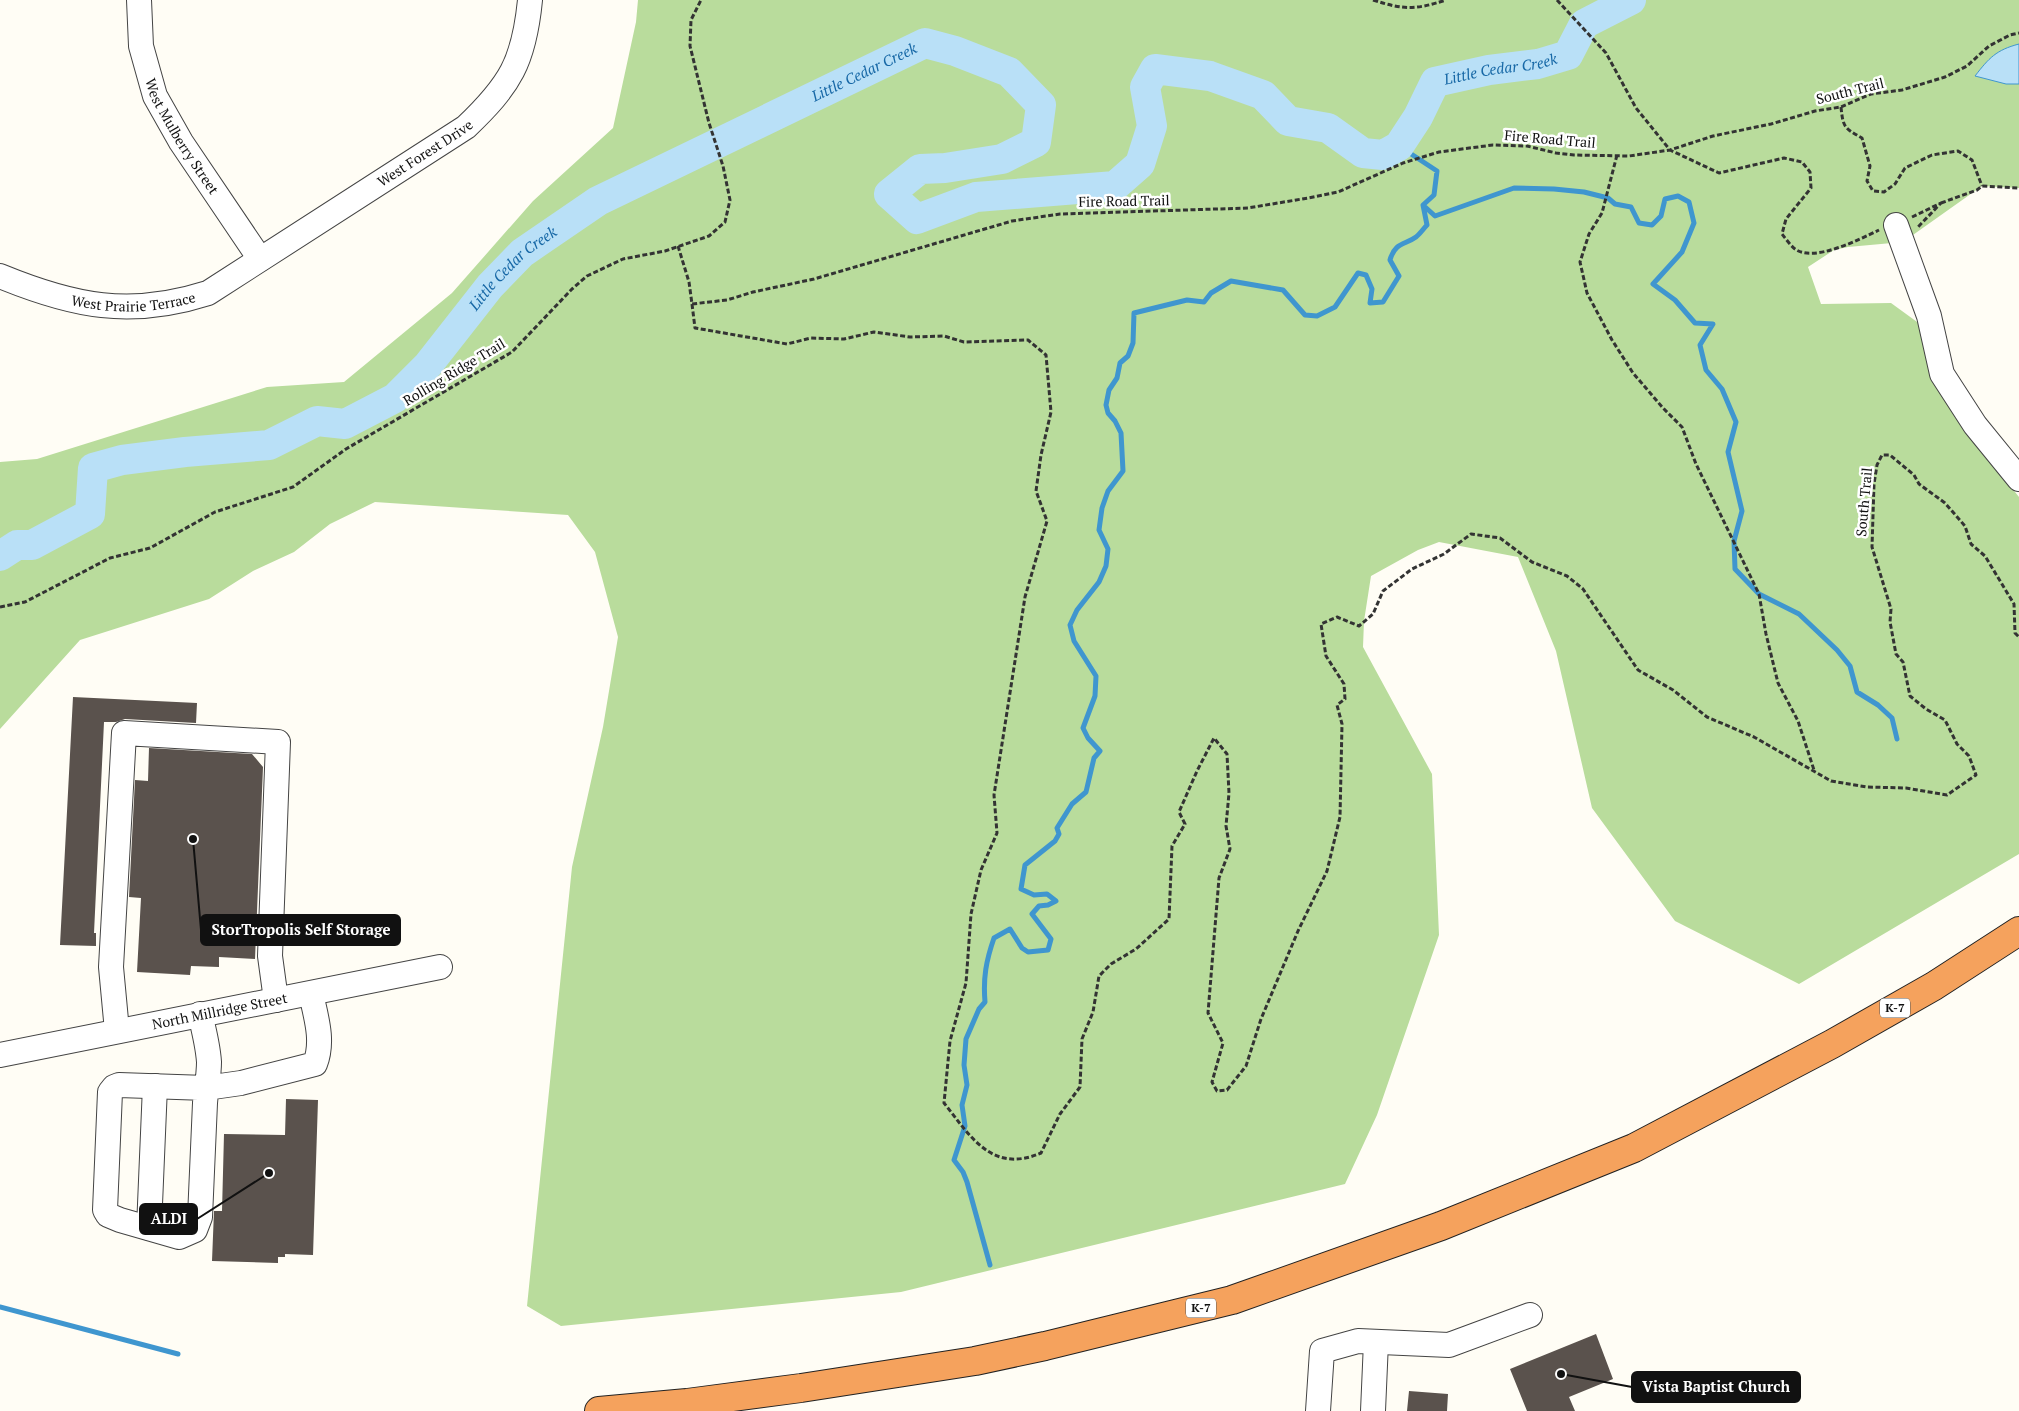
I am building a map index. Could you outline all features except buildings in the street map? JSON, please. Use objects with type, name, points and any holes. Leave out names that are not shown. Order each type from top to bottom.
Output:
[{"type":"highway","name":"K-7","points":[[599,1411],[687,1403],[801,1388],[975,1361],[1083,1337],[1232,1300],[1442,1226],[1634,1148],[1849,1034],[1934,986],[2019,930]]},
{"type":"street","name":"West Mulberry Street","points":[[140,0],[141,46],[155,96],[182,142],[260,259]]},
{"type":"street","name":"West Forest Drive","points":[[260,259],[466,127],[492,102],[510,78],[520,55],[527,27],[530,0]]},
{"type":"street","points":[[1900,234],[1929,316],[1942,374],[1975,425],[2019,480]]},
{"type":"street","name":"West Prairie Terrace","points":[[0,276],[54,296],[106,307],[133,307],[187,299],[208,293],[260,259]]},
{"type":"street","points":[[117,1031],[110,967],[124,732],[278,742],[270,956],[276,1000]]},
{"type":"street","name":"North Millridge Street","points":[[0,1055],[440,967]]},
{"type":"street","points":[[200,1014],[207,1044],[209,1064],[206,1088],[199,1223],[195,1230],[179,1237],[120,1220],[108,1215],[105,1210],[109,1096],[114,1087],[119,1085],[206,1088],[241,1083],[315,1064],[320,1052],[311,994]]},
{"type":"street","points":[[148,1228],[155,1086]]},
{"type":"street","points":[[1318,1411],[1322,1351],[1358,1341],[1449,1346],[1530,1315]]},
{"type":"street","points":[[1373,1411],[1376,1342]]},
{"type":"path","name":"Rolling Ridge Trail","points":[[0,607],[25,602],[110,558],[150,548],[215,512],[293,487],[346,449],[512,352],[586,276],[623,259],[665,251],[708,236],[725,222],[730,200],[690,46],[691,20],[702,0]]},
{"type":"path","points":[[1373,0],[1397,8],[1420,8],[1446,0]]},
{"type":"path","points":[[1557,0],[1606,53],[1636,108],[1670,150],[1719,173],[1784,158],[1802,162],[1810,172],[1810,188],[1786,219],[1782,234],[1796,250],[1811,254],[1834,250],[1843,245],[1900,234],[1941,203],[1978,190],[1982,186],[2019,188]]},
{"type":"path","name":"South Trail","points":[[1618,155],[1629,156],[1670,150],[1714,136],[1770,124],[1815,111],[1841,107],[1871,94],[1902,90],[1945,77],[1967,66],[1989,46],[2010,35],[2019,34]]},
{"type":"path","points":[[1841,107],[1842,124],[1847,130],[1862,138],[1870,166],[1867,181],[1873,191],[1884,192],[1895,184],[1905,168],[1932,156],[1958,151],[1972,160],[1982,186]]},
{"type":"path","name":"Fire Road Trail","points":[[692,304],[727,300],[753,292],[814,279],[1012,221],[1060,214],[1248,208],[1338,192],[1405,162],[1430,155],[1493,145],[1527,146],[1574,156],[1618,155]]},
{"type":"path","points":[[1618,155],[1602,213],[1589,234],[1580,262],[1586,293],[1612,340],[1633,372],[1663,408],[1682,427],[1696,464],[1759,594],[1766,634],[1778,683],[1798,721],[1814,771]]},
{"type":"path","points":[[1900,234],[1941,203]]},
{"type":"path","points":[[678,246],[688,282],[695,328],[788,344],[811,338],[844,340],[874,332],[910,337],[944,336],[964,342],[1028,340],[1046,355],[1051,412],[1041,456],[1036,491],[1047,521],[1025,597],[994,795],[997,833],[982,870],[971,914],[966,984],[950,1041],[944,1103],[979,1146],[1002,1158],[1026,1160],[1041,1153],[1060,1114],[1080,1087],[1082,1039],[1093,1012],[1099,976],[1111,964],[1136,949],[1170,920],[1172,846],[1185,824],[1179,812],[1196,771],[1214,738],[1227,754],[1229,793],[1226,826],[1230,849],[1219,878],[1208,1013],[1223,1043],[1212,1082],[1218,1091],[1227,1090],[1246,1066],[1261,1019],[1298,931],[1327,870],[1340,818],[1342,724],[1337,705],[1345,699],[1344,684],[1326,656],[1321,624],[1337,617],[1360,626],[1373,614],[1383,591],[1412,569],[1444,554],[1471,534],[1500,538],[1532,562],[1568,576],[1583,589],[1638,670],[1673,690],[1706,717],[1754,737],[1814,771]]},
{"type":"path","name":"South Trail","points":[[1814,771],[1831,780],[1867,787],[1906,788],[1947,795],[1976,775],[1969,756],[1957,744],[1945,720],[1926,709],[1910,696],[1903,662],[1896,654],[1890,622],[1891,609],[1872,547],[1874,484],[1877,465],[1882,455],[1890,455],[1914,475],[1919,484],[1945,503],[1966,526],[1971,544],[1984,556],[2014,604],[2015,632],[2019,637]]},
{"type":"green space","points":[[638,0],[2019,0],[2019,188],[1982,186],[1903,242],[1834,250],[1808,267],[1821,304],[1891,303],[1924,327],[1999,472],[2019,497],[2019,854],[1799,984],[1675,921],[1592,808],[1556,651],[1518,557],[1439,542],[1418,550],[1371,576],[1364,621],[1363,647],[1432,774],[1439,935],[1377,1115],[1345,1184],[901,1292],[561,1326],[527,1306],[572,867],[603,727],[618,637],[595,552],[568,515],[375,502],[330,524],[294,552],[253,571],[209,599],[80,640],[0,729],[0,462],[37,459],[267,387],[344,382],[452,293],[533,201],[613,128],[636,22]]},
{"type":"water","points":[[2019,44],[2019,84],[2006,84],[1975,76],[1999,52]]},
{"type":"waterway","name":"Little Cedar Creek","points":[[0,556],[17,545],[32,545],[90,514],[93,468],[122,460],[185,452],[269,445],[317,421],[345,424],[395,398],[428,365],[490,286],[522,253],[598,201],[925,43],[955,51],[1009,72],[1041,105],[1036,142],[1002,159],[945,168],[920,169],[889,194],[917,219],[976,197],[1115,186],[1140,164],[1152,126],[1145,87],[1155,69],[1210,76],[1263,95],[1288,121],[1328,128],[1363,153],[1383,155],[1399,146],[1418,117],[1435,82],[1489,70],[1538,64],[1568,55],[1584,24],[1631,0]]},
{"type":"waterway","points":[[990,1265],[967,1182],[963,1172],[954,1160],[965,1126],[962,1105],[967,1085],[964,1065],[966,1039],[979,1009],[985,1002],[984,985],[986,970],[994,938],[1010,929],[1022,948],[1028,952],[1048,950],[1051,939],[1032,914],[1039,906],[1048,905],[1056,901],[1047,894],[1034,895],[1021,889],[1025,865],[1055,841],[1059,834],[1057,828],[1072,804],[1086,792],[1094,758],[1100,751],[1088,738],[1083,728],[1095,696],[1096,676],[1074,641],[1070,625],[1077,610],[1099,582],[1106,566],[1108,549],[1099,530],[1102,508],[1108,491],[1123,471],[1121,433],[1115,421],[1108,413],[1106,405],[1109,390],[1117,378],[1120,363],[1128,356],[1133,343],[1134,313],[1187,300],[1204,302],[1211,293],[1231,281],[1283,290],[1305,315],[1317,316],[1335,307],[1358,273],[1366,275],[1372,289],[1370,303],[1383,302],[1399,276],[1390,260],[1392,254],[1398,247],[1416,237],[1427,225],[1423,205],[1434,195],[1437,171],[1399,146]]},
{"type":"waterway","points":[[1424,206],[1435,216],[1514,188],[1554,189],[1584,192],[1608,198],[1615,204],[1631,207],[1639,223],[1652,225],[1661,216],[1665,199],[1678,196],[1689,202],[1694,223],[1682,252],[1653,284],[1675,300],[1695,323],[1713,324],[1700,345],[1706,370],[1722,389],[1736,422],[1728,452],[1742,511],[1734,541],[1735,569],[1759,594],[1799,614],[1837,650],[1850,666],[1857,692],[1878,705],[1892,718],[1897,739]]},
{"type":"waterway","points":[[0,1307],[178,1354]]},
{"type":"place","name":"StorTropolis Self Storage","points":[[193,839]]},
{"type":"place","name":"ALDI","points":[[269,1173]]},
{"type":"place","name":"Vista Baptist Church","points":[[1561,1374]]}]
